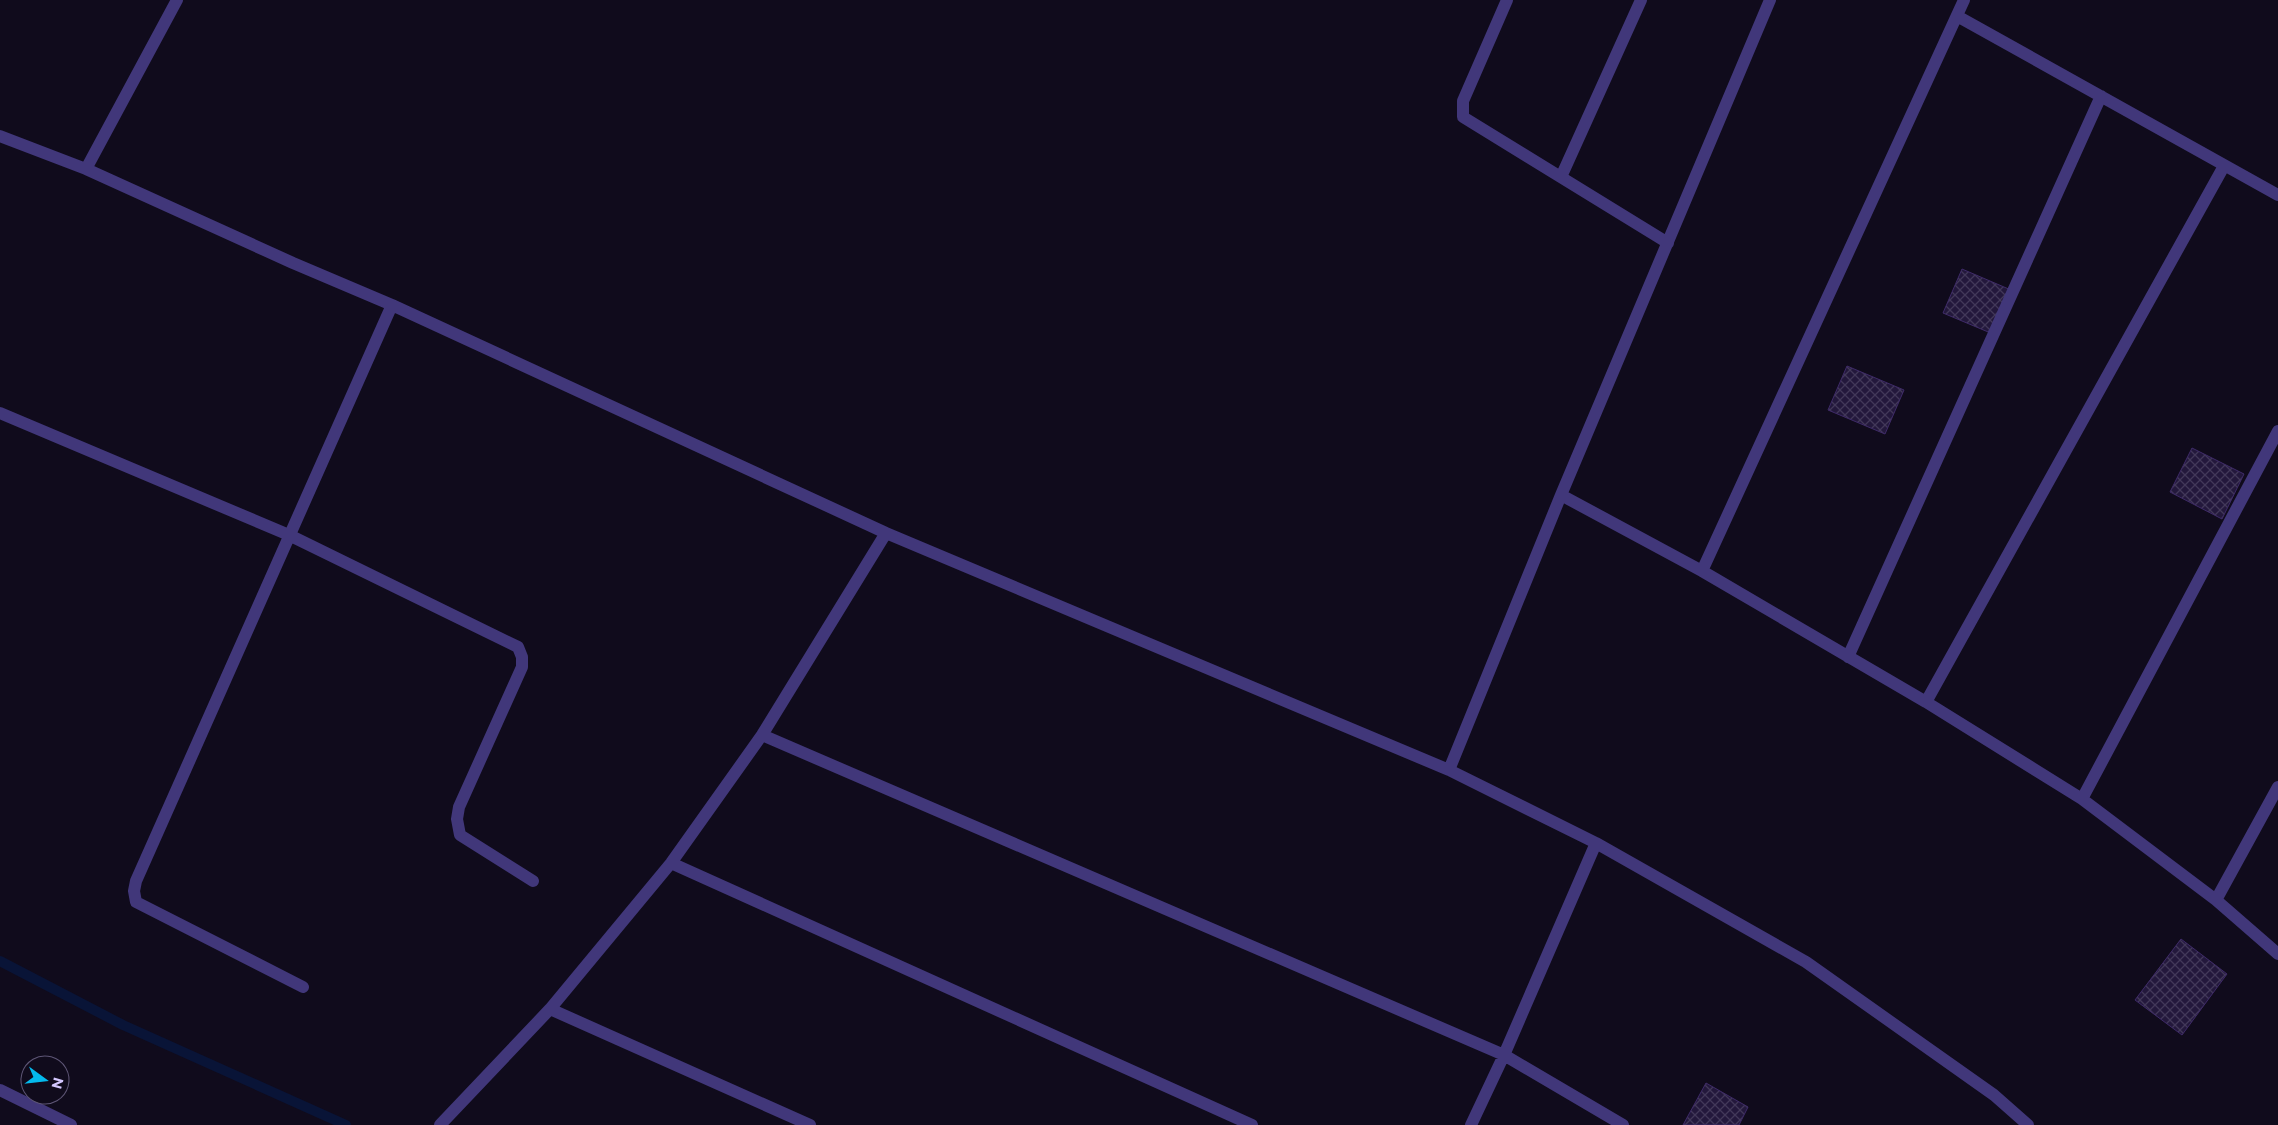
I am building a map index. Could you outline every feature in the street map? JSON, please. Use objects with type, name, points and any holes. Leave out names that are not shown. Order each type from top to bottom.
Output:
[{"type":"street","points":[[1507,0],[1463,101],[1463,117],[1668,243]]},
{"type":"street","points":[[1561,177],[1641,0]]},
{"type":"street","points":[[1449,770],[1561,495],[1770,0]]},
{"type":"street","points":[[1702,572],[1964,0]]},
{"type":"street","points":[[86,169],[174,1]]},
{"type":"street","points":[[1957,16],[2278,195]]},
{"type":"street","points":[[1848,657],[2101,96]]},
{"type":"street","points":[[0,136],[86,169],[293,263],[392,305],[886,533],[1449,770],[1596,843],[1806,962],[1994,1096],[2028,1125]]},
{"type":"street","points":[[1926,702],[2224,166]]},
{"type":"street","points":[[303,987],[136,902],[134,892],[136,881],[392,305]]},
{"type":"street","points":[[0,413],[289,535],[518,647],[522,657],[522,667],[459,807],[457,819],[460,835],[534,881]]},
{"type":"street","points":[[2082,799],[2278,431]]},
{"type":"street","points":[[1561,495],[1702,572],[1926,702],[2082,799],[2216,900],[2278,954]]},
{"type":"street","points":[[440,1125],[550,1009],[671,863],[762,734],[886,533]]},
{"type":"street","points":[[762,734],[1504,1055],[1623,1125]]},
{"type":"street","points":[[2216,900],[2278,787]]},
{"type":"street","points":[[1471,1125],[1504,1055],[1596,843]]},
{"type":"street","points":[[671,863],[1252,1125]]},
{"type":"street","points":[[550,1009],[810,1125]]},
{"type":"street","points":[[0,1090],[71,1125]]},
{"type":"building","points":[[1962,269],[2011,290],[1993,334],[1943,313]]},
{"type":"building","points":[[1847,366],[1904,390],[1885,434],[1828,410]]},
{"type":"building","points":[[2192,448],[2244,474],[2222,519],[2170,492]]},
{"type":"building","points":[[2181,939],[2227,974],[2182,1035],[2135,1000]]},
{"type":"building","points":[[1706,1083],[1748,1107],[1739,1125],[1683,1125]]},
{"type":"waterway","points":[[0,961],[123,1025],[346,1125]]}]
